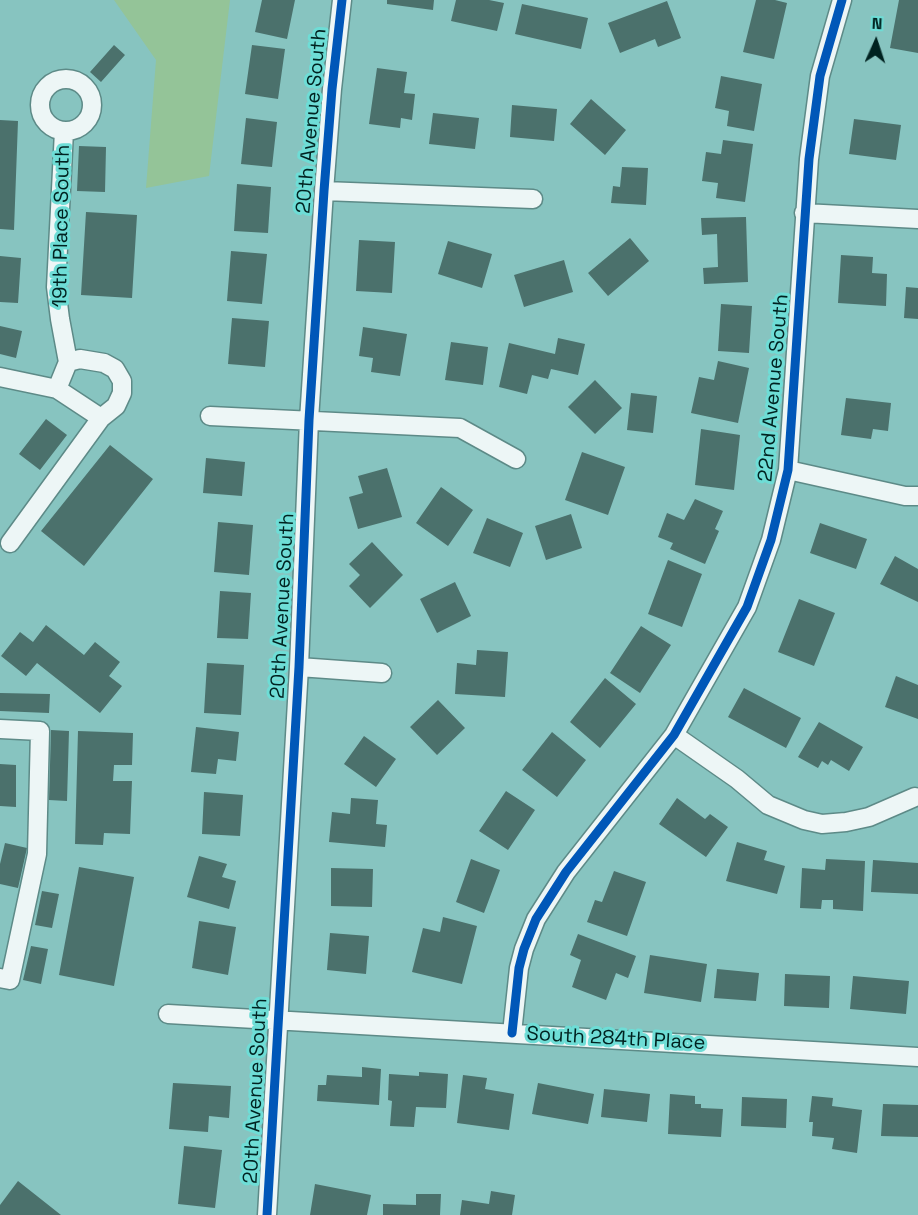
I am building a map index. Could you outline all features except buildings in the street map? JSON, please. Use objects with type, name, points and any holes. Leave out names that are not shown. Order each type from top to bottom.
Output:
[{"type":"street","name":"20th Avenue South","points":[[267,1215],[299,667],[309,420],[324,191],[342,0]]},
{"type":"street","name":"22nd Avenue South","points":[[512,1033],[519,968],[536,919],[572,864],[674,735],[747,607],[771,540],[788,470],[808,159],[820,76],[842,0]]},
{"type":"street","name":"19th Place South","points":[[64,131],[56,287],[68,362]]},
{"type":"street","points":[[324,191],[533,199]]},
{"type":"street","points":[[804,213],[918,219]]},
{"type":"street","points":[[10,543],[101,418],[116,406],[123,393],[122,381],[115,369],[104,363],[80,359],[68,362],[57,389]]},
{"type":"street","points":[[0,377],[57,389],[101,418]]},
{"type":"street","points":[[210,416],[460,428],[516,459]]},
{"type":"street","points":[[788,470],[905,496],[918,496]]},
{"type":"street","points":[[299,667],[382,674]]},
{"type":"street","points":[[0,729],[40,731],[40,743],[39,826],[32,884],[10,980],[0,978]]},
{"type":"street","points":[[674,735],[737,779],[768,805],[804,820],[822,824],[869,818],[915,797]]},
{"type":"street","name":"South 284th Place","points":[[168,1014],[918,1057]]},
{"type":"green space","points":[[114,0],[230,0],[209,176],[146,188],[156,60]]},
{"type":"cycle path","points":[[267,1215],[299,667],[309,420],[332,89],[342,0]]},
{"type":"cycle path","points":[[512,1033],[519,968],[536,919],[566,872],[674,735],[747,607],[771,540],[788,470],[809,159],[820,76],[842,0]]}]
